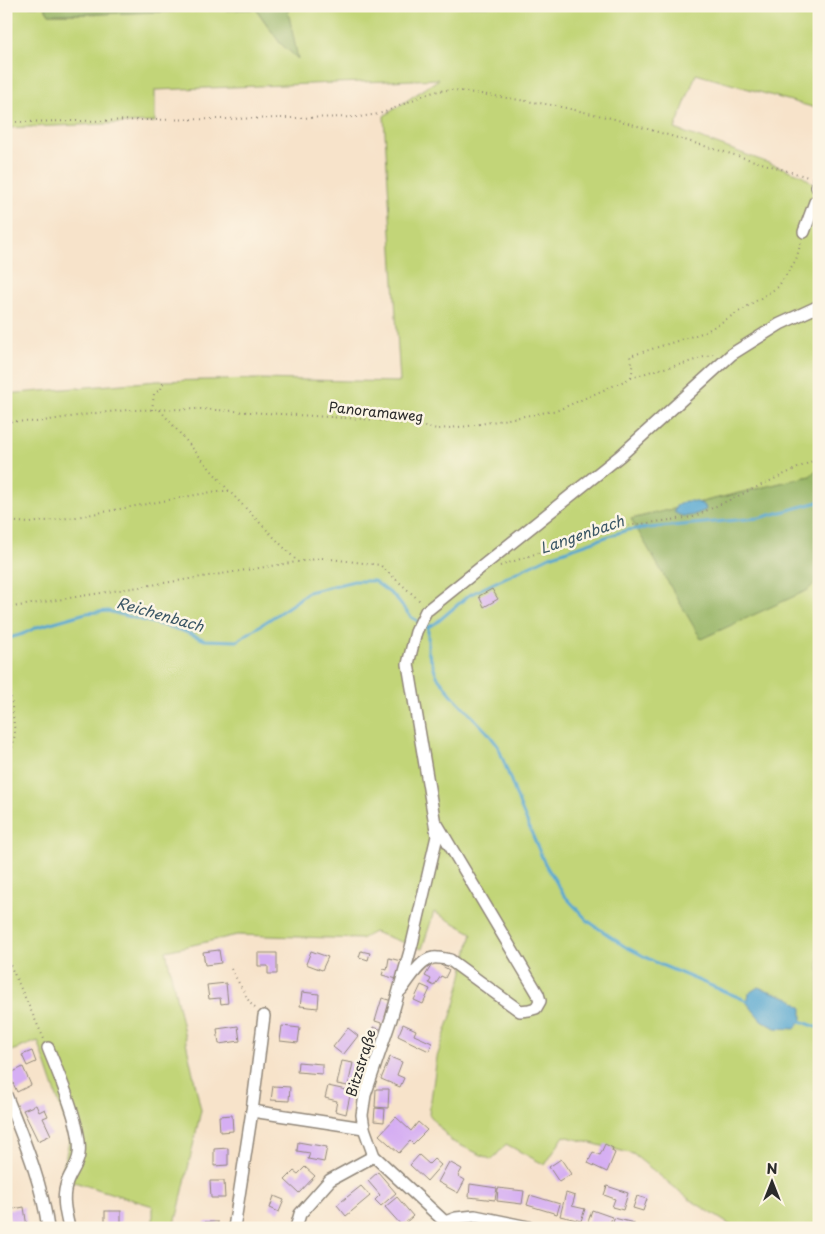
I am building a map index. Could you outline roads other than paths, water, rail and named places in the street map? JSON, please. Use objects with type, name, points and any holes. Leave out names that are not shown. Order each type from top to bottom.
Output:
[{"type":"street","points":[[804,232],[815,202],[819,198]]},
{"type":"street","points":[[397,995],[423,962],[433,958],[450,960],[520,1011],[536,1008],[540,1001],[538,994],[434,820],[408,664],[416,632],[428,610],[620,456],[732,354],[780,324],[819,306]]},
{"type":"street","name":"Bitzstraße","points":[[434,820],[436,836],[412,944],[365,1095],[362,1115],[364,1128],[374,1156],[444,1225]]},
{"type":"street","points":[[234,1228],[264,1016]]},
{"type":"street","points":[[48,1048],[71,1107],[78,1133],[80,1154],[66,1185],[64,1198],[69,1228]]},
{"type":"street","points":[[6,1095],[29,1153],[45,1206],[48,1228]]},
{"type":"street","points":[[252,1111],[364,1128]]},
{"type":"street","points":[[296,1228],[300,1214],[330,1180],[374,1156]]},
{"type":"street","points":[[444,1225],[456,1218],[475,1216],[533,1228]]},
{"type":"water","points":[[685,501],[700,503],[705,506],[706,510],[686,516],[674,512],[676,506]]},
{"type":"water","points":[[758,987],[790,998],[802,1008],[802,1019],[795,1029],[775,1028],[761,1020],[747,1003],[749,993]]},
{"type":"waterway","name":"Langenbach","points":[[428,627],[436,623],[469,595],[550,556],[627,530],[759,518],[819,502]]},
{"type":"waterway","name":"Reichenbach","points":[[6,639],[37,627],[86,613],[108,611],[183,631],[205,640],[237,641],[308,592],[354,581],[374,581],[394,596],[411,617],[428,627]]},
{"type":"waterway","points":[[428,627],[428,651],[437,676],[498,746],[544,862],[564,895],[588,921],[624,946],[659,964],[750,1002]]},
{"type":"waterway","points":[[798,1020],[819,1028]]}]
